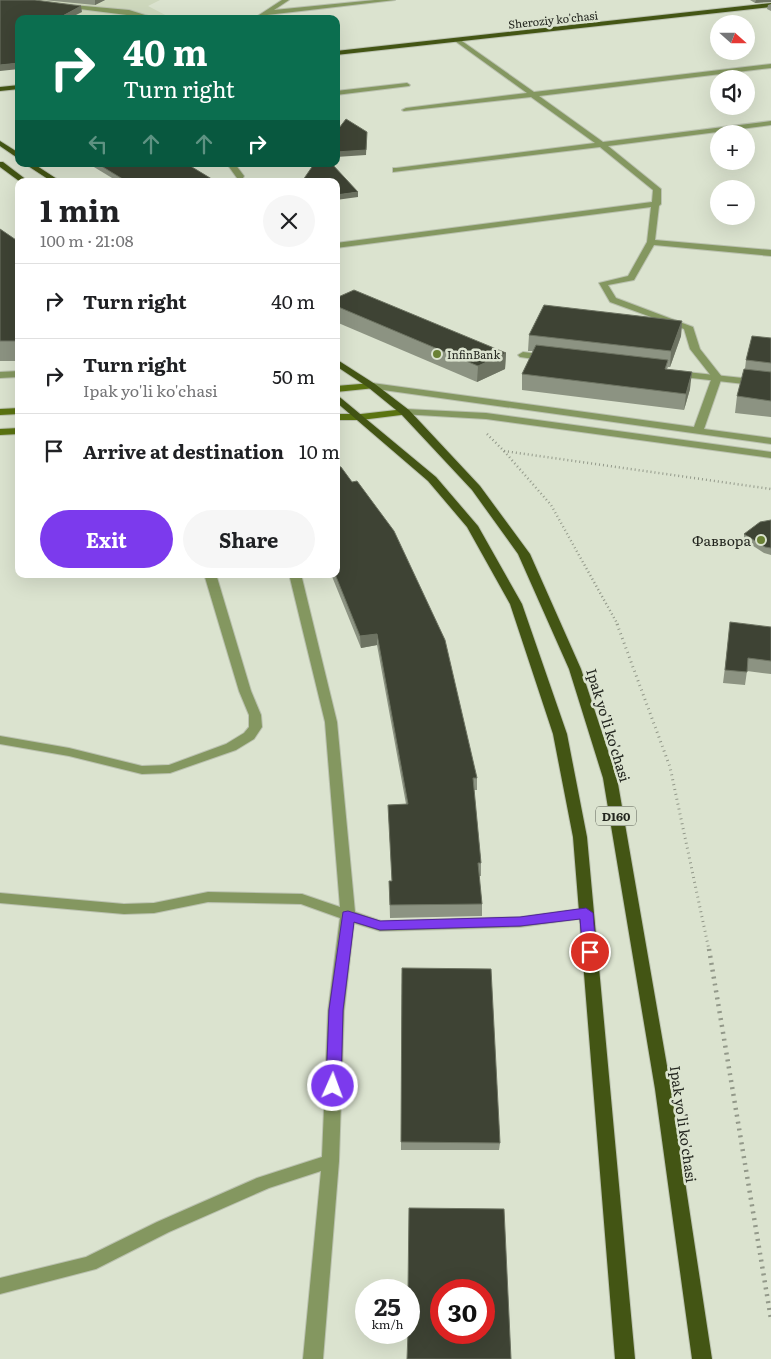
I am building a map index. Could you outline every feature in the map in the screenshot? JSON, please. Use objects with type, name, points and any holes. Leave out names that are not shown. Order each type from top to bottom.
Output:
[{"type":"main road","name":"Sheroziy ko'chasi","points":[[374,41],[749,0]]},
{"type":"main road","name":"Sheroziy ko'chasi","points":[[340,53],[771,5]]},
{"type":"main road","points":[[0,89],[15,87]]},
{"type":"main road","points":[[0,143],[15,154]]},
{"type":"main road","points":[[0,164],[20,178]]},
{"type":"main road","points":[[34,167],[51,178]]},
{"type":"main road","name":"Ipak yo'li ko'chasi","points":[[340,365],[372,386],[405,412],[476,488],[524,554],[575,669],[610,778],[663,1089],[702,1359]]},
{"type":"main road","points":[[340,390],[372,386]]},
{"type":"main road","name":"D160","points":[[340,400],[432,479],[472,526],[516,604],[560,734],[580,837],[625,1359]]},
{"type":"main road","points":[[0,412],[15,411]]},
{"type":"main road","points":[[340,417],[361,417],[405,412]]},
{"type":"main road","points":[[0,432],[15,431]]},
{"type":"street","points":[[262,15],[286,0]]},
{"type":"street","points":[[266,12],[392,0]]},
{"type":"street","points":[[54,4],[129,12],[140,15]]},
{"type":"street","points":[[457,40],[601,144],[657,189],[657,204],[651,242],[631,278],[603,283],[613,300],[688,327],[695,349],[717,377]]},
{"type":"street","points":[[406,110],[771,66]]},
{"type":"street","points":[[340,93],[407,85]]},
{"type":"street","points":[[396,170],[771,123]]},
{"type":"street","points":[[233,167],[240,176]]},
{"type":"street","points":[[340,245],[657,204]]},
{"type":"street","points":[[651,242],[771,253]]},
{"type":"street","points":[[523,355],[562,360]]},
{"type":"street","points":[[669,373],[771,384]]},
{"type":"street","points":[[0,375],[15,374]]},
{"type":"street","points":[[698,432],[717,377]]},
{"type":"street","points":[[372,386],[771,441]]},
{"type":"street","points":[[405,412],[486,416],[771,456]]},
{"type":"street","points":[[0,740],[69,752],[142,770],[170,769],[231,747],[250,736],[256,727],[255,715],[245,691],[211,578]]},
{"type":"street","points":[[296,578],[331,722],[348,915],[336,1010],[330,1161],[313,1359]]},
{"type":"street","points":[[0,898],[124,909],[154,908],[208,897],[302,899],[380,926],[520,922],[586,913]]},
{"type":"street","points":[[0,1286],[90,1264],[163,1227],[263,1183],[330,1161]]},
{"type":"path","points":[[483,430],[551,505],[618,625],[670,767],[715,977],[771,1319]]},
{"type":"path","points":[[504,452],[771,489]]},
{"type":"shaded area","points":[[0,0],[160,0],[148,6],[165,15],[15,15]]},
{"type":"building","points":[[0,0],[35,0],[81,6],[64,15],[15,15],[15,63],[0,65]]},
{"type":"building","points":[[346,119],[367,132],[366,150],[340,152],[340,127]]},
{"type":"building","points":[[103,167],[192,167],[210,178],[121,178]]},
{"type":"building","points":[[312,167],[335,167],[358,192],[340,194],[340,178],[304,178]]},
{"type":"building","points":[[0,229],[15,239],[15,341],[0,341]]},
{"type":"building","points":[[354,290],[506,353],[478,366],[340,308],[340,296]]},
{"type":"building","points":[[544,305],[682,321],[671,351],[529,335]]},
{"type":"building","points":[[752,336],[771,338],[771,363],[746,360]]},
{"type":"building","points":[[536,345],[668,360],[665,369],[692,372],[686,394],[522,374]]},
{"type":"building","points":[[744,369],[771,372],[771,401],[737,396]]},
{"type":"building","points":[[340,467],[352,482],[357,481],[394,531],[445,640],[477,778],[473,778],[481,863],[478,863],[482,904],[390,905],[389,881],[392,881],[388,805],[408,804],[377,634],[360,636],[337,578],[340,578]]},
{"type":"building","name":"Фаввора","points":[[771,520],[771,548],[765,547],[744,534],[760,522]]},
{"type":"building","points":[[730,622],[771,627],[771,661],[748,658],[747,672],[725,670]]},
{"type":"building","points":[[402,968],[491,969],[500,1143],[401,1142]]},
{"type":"building","points":[[409,1208],[504,1209],[511,1359],[407,1359],[408,1344],[420,1344],[420,1279],[408,1279]]},
{"type":"place","name":"InfinBank","points":[[437,354]]},
{"type":"place","name":"Фаввора","points":[[761,540]]},
{"type":"route","points":[[333,1086],[336,1010],[348,915],[380,926],[520,922],[586,913],[590,952]]}]
